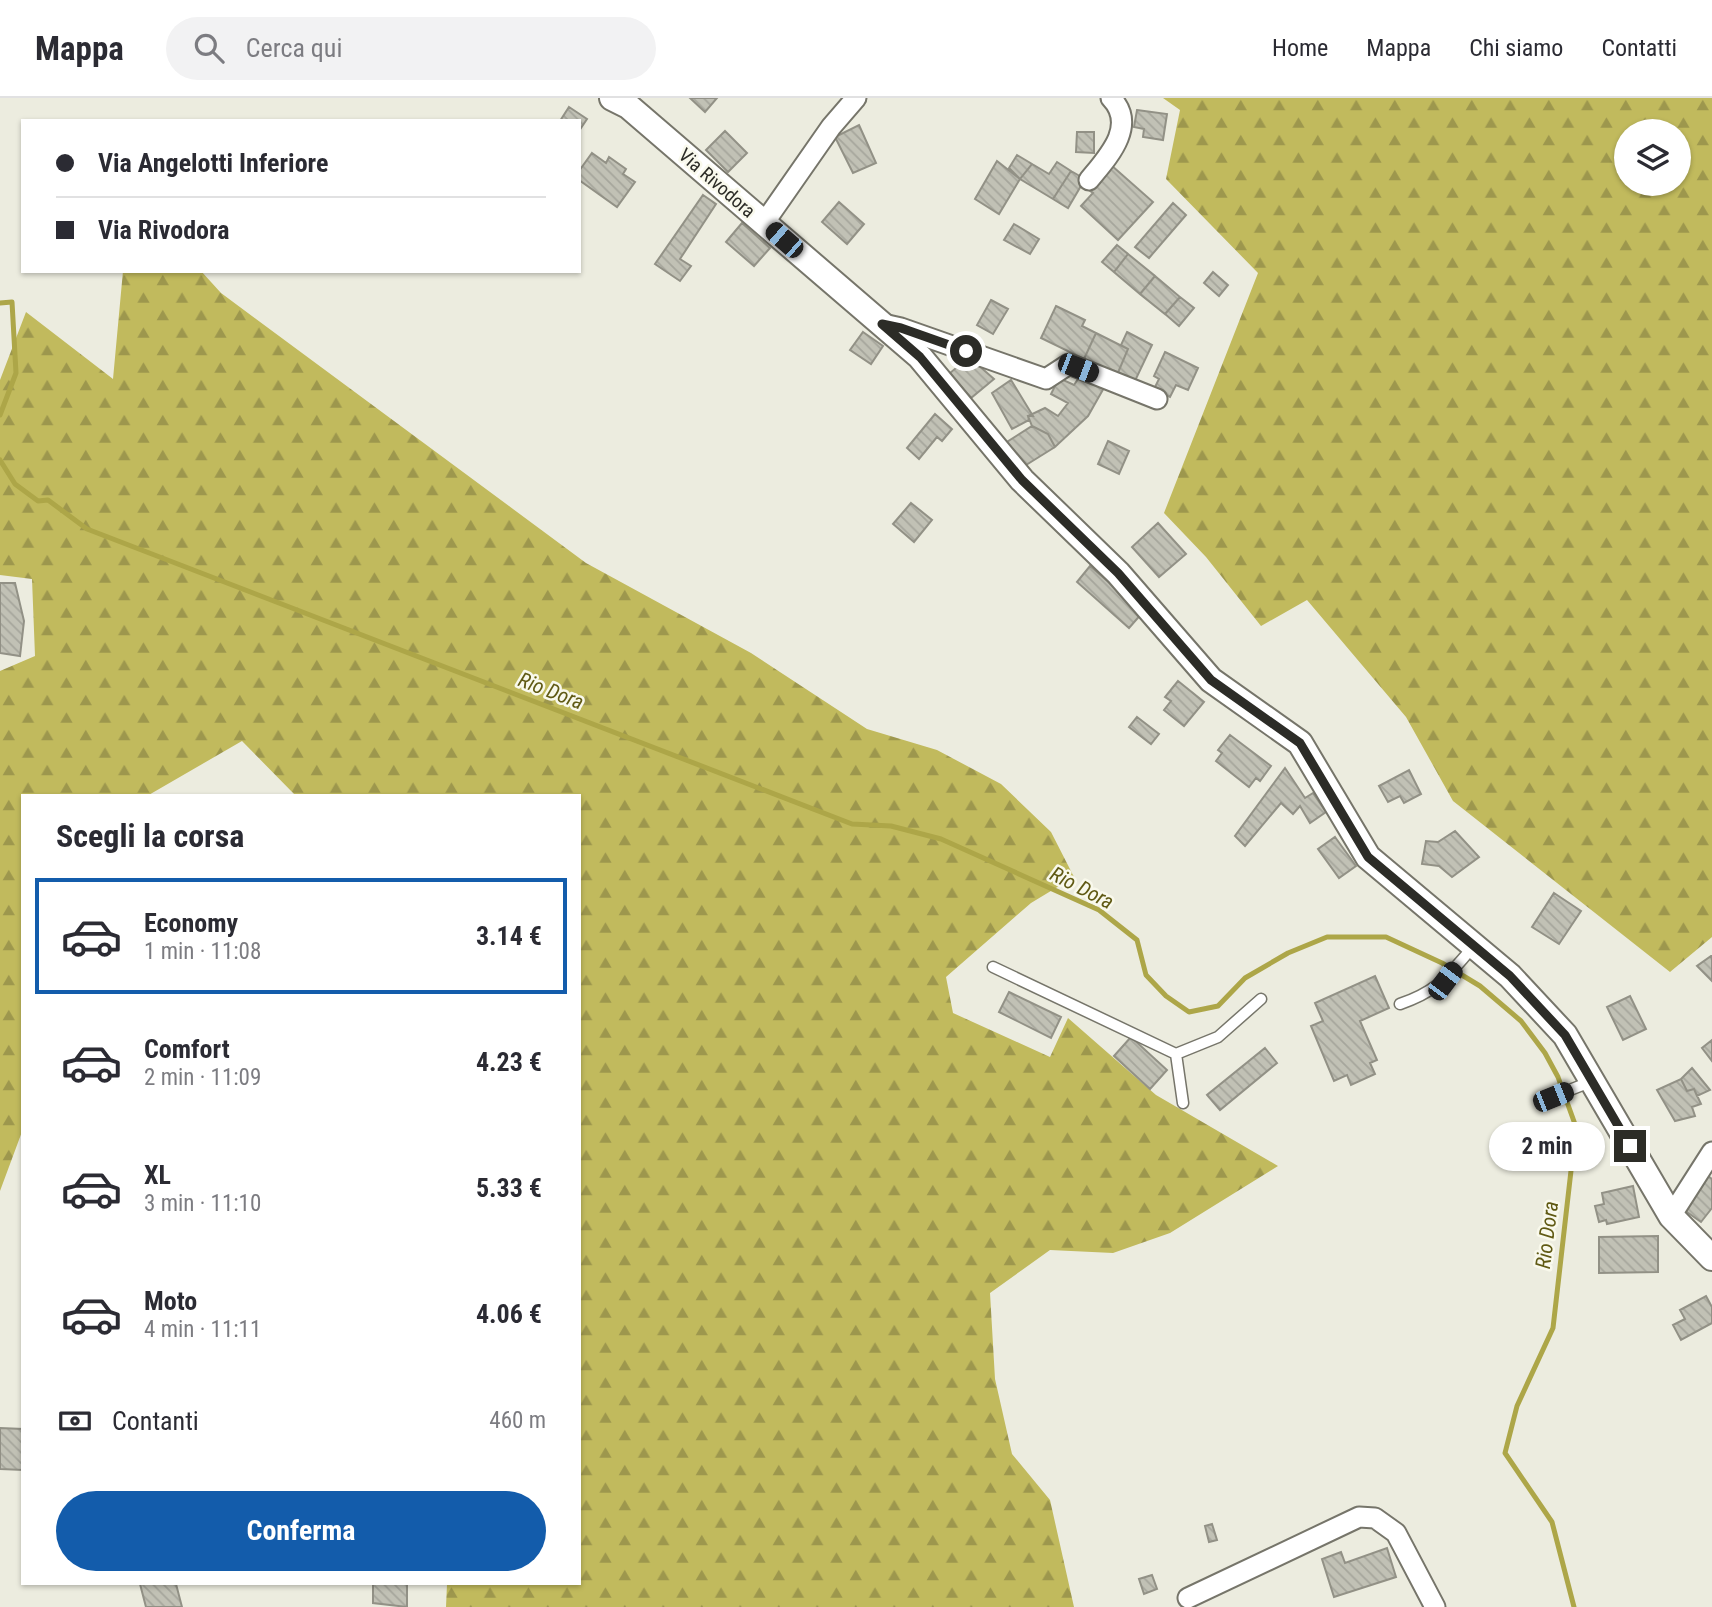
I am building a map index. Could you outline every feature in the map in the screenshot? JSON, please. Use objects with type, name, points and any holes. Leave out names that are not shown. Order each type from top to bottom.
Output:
[{"type":"street","name":"Via Rivodora","points":[[612,98],[628,106],[920,357],[1022,480],[1118,573],[1211,680],[1300,743],[1368,857],[1466,954],[1510,976],[1565,1035],[1582,1085],[1671,1216],[1712,1258]]},
{"type":"street","points":[[764,223],[831,127],[856,98]]},
{"type":"street","points":[[1089,180],[1117,147],[1121,124],[1111,98]]},
{"type":"street","points":[[882,324],[901,328],[1046,379],[1069,365],[1157,398]]},
{"type":"street","points":[[1671,1216],[1712,1152]]},
{"type":"street","points":[[1188,1598],[1359,1517],[1376,1518],[1396,1533],[1435,1607]]},
{"type":"lane","points":[[1401,1004],[1423,996],[1445,981],[1466,954]]},
{"type":"lane","points":[[993,967],[1176,1054],[1218,1037],[1261,999]]},
{"type":"lane","points":[[1176,1054],[1183,1103]]},
{"type":"lane","points":[[1542,1101],[1582,1085]]},
{"type":"green space","points":[[1163,98],[1712,98],[1712,937],[1670,972],[1453,801],[1406,717],[1307,600],[1261,626],[1206,557],[1164,513],[1258,273],[1166,179],[1180,110]]},
{"type":"green space","points":[[123,273],[203,273],[221,293],[586,563],[751,653],[867,729],[937,750],[1001,784],[1051,832],[1074,877],[1031,903],[946,977],[953,1013],[1050,1057],[1068,1018],[1156,1095],[1278,1166],[1170,1233],[1113,1253],[1050,1250],[990,1293],[995,1379],[1012,1454],[1050,1500],[1074,1607],[446,1607],[447,1585],[581,1585],[581,794],[294,794],[242,741],[150,794],[21,794],[21,1134],[0,1191],[0,671],[35,656],[32,579],[0,575],[0,380],[26,312],[113,379]]},
{"type":"building","points":[[690,98],[717,98],[705,112]]},
{"type":"building","points":[[569,107],[587,119],[581,128],[581,119],[561,119]]},
{"type":"building","points":[[1137,110],[1167,114],[1163,140],[1143,137],[1144,129],[1134,127]]},
{"type":"building","points":[[859,125],[876,163],[853,173],[835,137]]},
{"type":"building","points":[[725,131],[747,153],[728,172],[706,150]]},
{"type":"building","points":[[1077,132],[1094,132],[1094,153],[1076,152]]},
{"type":"building","points":[[592,153],[606,163],[609,157],[626,169],[623,174],[635,182],[617,207],[581,181],[581,168]]},
{"type":"building","points":[[1017,155],[1032,164],[1020,179],[1009,168]]},
{"type":"building","points":[[997,161],[1020,179],[999,214],[975,199]]},
{"type":"building","points":[[1057,162],[1071,171],[1053,199],[1020,179],[1032,164],[1049,174]]},
{"type":"building","points":[[1111,165],[1153,202],[1118,240],[1081,206],[1093,193],[1089,190]]},
{"type":"building","points":[[1071,171],[1085,179],[1068,208],[1053,199]]},
{"type":"building","points":[[703,195],[716,204],[680,259],[691,266],[680,281],[655,264]]},
{"type":"building","points":[[839,202],[864,224],[847,244],[822,222]]},
{"type":"building","points":[[1173,203],[1186,215],[1149,258],[1135,247]]},
{"type":"building","points":[[742,223],[770,248],[754,266],[726,242]]},
{"type":"building","points":[[1014,224],[1039,239],[1030,254],[1004,240]]},
{"type":"building","points":[[1117,245],[1128,254],[1114,272],[1102,262]]},
{"type":"building","points":[[1128,254],[1155,276],[1140,294],[1114,272]]},
{"type":"building","points":[[1213,272],[1228,285],[1219,296],[1204,283]]},
{"type":"building","points":[[1155,276],[1180,297],[1165,314],[1140,294]]},
{"type":"building","points":[[1180,297],[1194,308],[1179,326],[1165,314]]},
{"type":"building","points":[[991,300],[1008,309],[993,334],[977,325]]},
{"type":"building","points":[[1056,306],[1085,320],[1082,326],[1096,333],[1084,359],[1041,338]]},
{"type":"building","points":[[863,332],[883,346],[871,364],[850,350]]},
{"type":"building","points":[[1127,332],[1152,345],[1134,383],[1117,375],[1128,349],[1121,345]]},
{"type":"building","points":[[1096,333],[1128,349],[1117,375],[1084,359]]},
{"type":"building","points":[[1165,352],[1198,368],[1188,390],[1176,385],[1170,397],[1154,389],[1159,379],[1154,376]]},
{"type":"building","points":[[969,357],[994,379],[971,398],[950,373]]},
{"type":"building","points":[[1080,376],[1105,386],[1088,416],[1055,447],[1048,434],[1032,426],[1028,416],[1045,408],[1058,416],[1068,403],[1051,394],[1059,378],[1074,385]]},
{"type":"building","points":[[1011,380],[1033,416],[1028,416],[1029,420],[1012,429],[992,393]]},
{"type":"building","points":[[935,414],[952,429],[942,441],[937,437],[919,459],[907,448]]},
{"type":"building","points":[[1032,426],[1048,434],[1055,447],[1018,470],[999,447]]},
{"type":"building","points":[[1108,441],[1129,451],[1119,474],[1098,464]]},
{"type":"building","points":[[911,503],[932,520],[914,542],[893,524]]},
{"type":"building","points":[[1158,523],[1186,554],[1159,577],[1132,547]]},
{"type":"building","points":[[1090,566],[1143,612],[1129,628],[1077,582]]},
{"type":"building","points":[[0,583],[15,583],[24,621],[20,656],[0,653]]},
{"type":"building","points":[[1178,681],[1204,702],[1184,726],[1164,710],[1171,701],[1165,697]]},
{"type":"building","points":[[1137,717],[1159,734],[1151,744],[1129,727]]},
{"type":"building","points":[[1230,735],[1271,766],[1260,781],[1256,778],[1249,787],[1216,761],[1222,753],[1218,750]]},
{"type":"building","points":[[1285,768],[1305,798],[1313,793],[1326,812],[1310,823],[1300,806],[1293,814],[1281,803],[1245,846],[1235,836]]},
{"type":"building","points":[[1409,770],[1421,794],[1404,803],[1400,796],[1388,802],[1379,786]]},
{"type":"building","points":[[1455,831],[1479,857],[1452,877],[1439,866],[1422,864],[1426,841],[1438,842]]},
{"type":"building","points":[[1335,837],[1356,866],[1339,878],[1318,849]]},
{"type":"building","points":[[1554,893],[1581,911],[1559,944],[1532,927]]},
{"type":"building","points":[[1712,956],[1712,981],[1697,966]]},
{"type":"building","points":[[1375,976],[1389,1008],[1360,1021],[1377,1060],[1370,1063],[1375,1074],[1351,1085],[1347,1075],[1334,1081],[1311,1026],[1323,1021],[1315,1003]]},
{"type":"building","points":[[1009,992],[1061,1017],[1051,1038],[999,1012]]},
{"type":"building","points":[[1630,996],[1646,1029],[1623,1040],[1607,1007]]},
{"type":"building","points":[[1131,1037],[1167,1070],[1150,1089],[1114,1056]]},
{"type":"building","points":[[1712,1040],[1712,1061],[1702,1048]]},
{"type":"building","points":[[1265,1048],[1277,1063],[1220,1110],[1207,1095]]},
{"type":"building","points":[[1692,1068],[1710,1090],[1697,1096],[1694,1089],[1687,1091],[1681,1079]]},
{"type":"building","points":[[1681,1079],[1687,1091],[1694,1089],[1701,1104],[1692,1107],[1695,1116],[1675,1121],[1657,1090]]},
{"type":"building","points":[[1708,1176],[1712,1179],[1712,1208],[1701,1222],[1684,1210]]},
{"type":"building","points":[[1633,1186],[1639,1217],[1607,1224],[1606,1220],[1599,1222],[1595,1206],[1604,1204],[1602,1193]]},
{"type":"building","points":[[1658,1236],[1658,1272],[1599,1273],[1599,1237]]},
{"type":"building","points":[[1706,1296],[1712,1307],[1712,1323],[1681,1340],[1673,1325],[1685,1319],[1680,1310]]},
{"type":"building","points":[[0,1428],[21,1429],[21,1470],[0,1469]]},
{"type":"building","points":[[1212,1524],[1217,1540],[1209,1542],[1205,1526]]},
{"type":"building","points":[[1387,1548],[1396,1577],[1334,1597],[1322,1559],[1341,1552],[1345,1563]]},
{"type":"building","points":[[1152,1575],[1157,1589],[1144,1594],[1139,1579]]},
{"type":"building","points":[[140,1585],[176,1585],[182,1607],[146,1607]]},
{"type":"building","points":[[373,1585],[407,1585],[407,1607],[373,1603]]},
{"type":"waterway","name":"Rio Dora","points":[[0,303],[12,302],[16,373],[0,415]]},
{"type":"waterway","name":"Rio Dora","points":[[0,460],[15,484],[38,501],[48,500],[87,529],[852,824],[891,826],[941,839],[1099,910],[1137,940],[1146,975],[1166,996],[1189,1012],[1218,1006],[1245,978],[1288,953],[1327,937],[1386,937],[1442,963],[1480,986],[1521,1021],[1545,1053],[1558,1077],[1576,1127],[1553,1328],[1517,1406],[1505,1453],[1552,1522],[1574,1607]]},
{"type":"route","points":[[966,351],[882,324],[920,357],[1022,480],[1118,573],[1211,680],[1300,743],[1368,857],[1510,976],[1565,1035],[1630,1146]]}]
